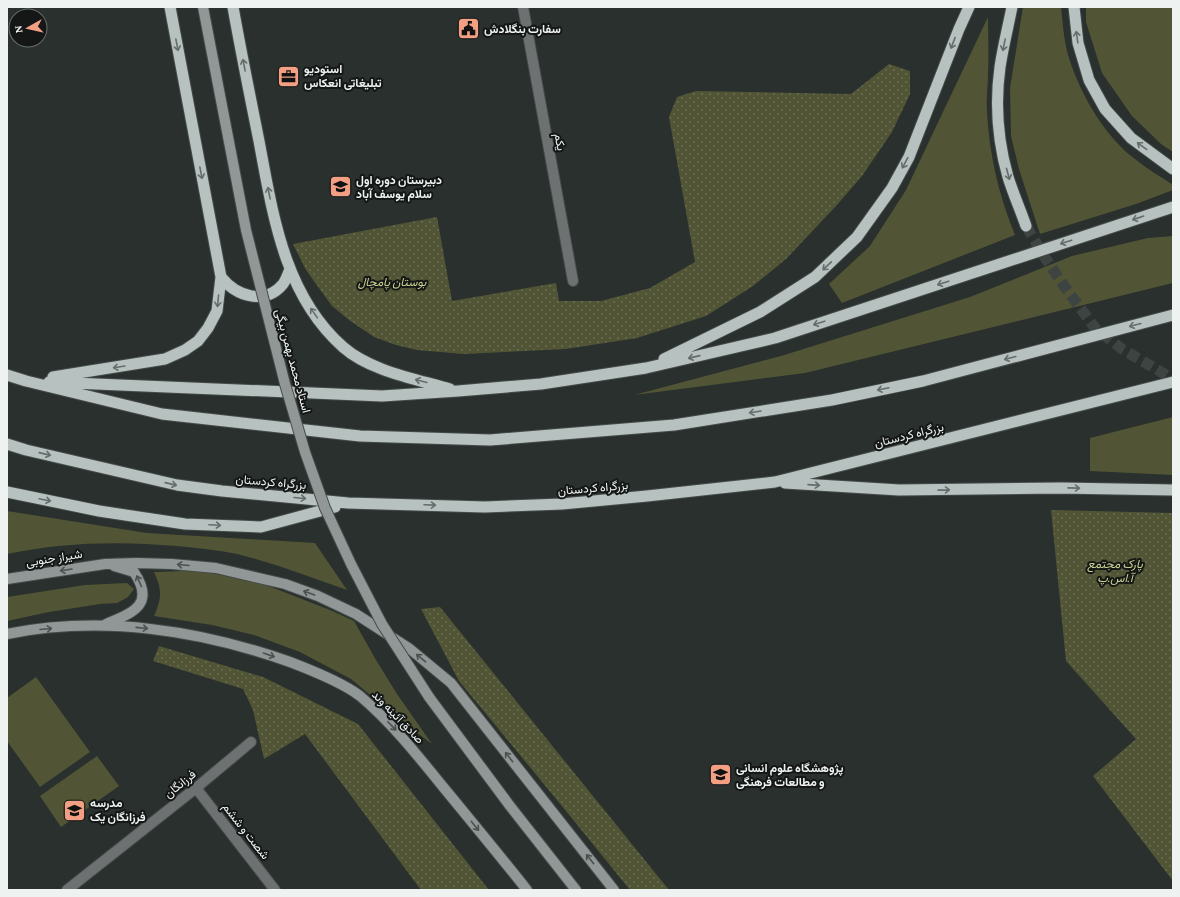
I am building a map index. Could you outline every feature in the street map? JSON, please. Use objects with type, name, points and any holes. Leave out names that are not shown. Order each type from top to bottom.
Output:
[{"type":"highway","points":[[26,381],[165,359],[185,350],[198,341],[208,328],[217,311],[220,277],[170,7]]},
{"type":"highway","points":[[233,7],[272,212],[290,270],[305,302],[321,324],[344,348],[360,359],[396,374],[458,391]]},
{"type":"highway","points":[[646,368],[766,308],[815,277],[857,237],[892,188],[909,157],[969,7]]},
{"type":"highway","points":[[1012,7],[1000,70],[998,103],[999,127],[1008,177],[1026,226]]},
{"type":"highway","points":[[1074,7],[1078,43],[1089,80],[1104,109],[1131,138],[1173,169]]},
{"type":"highway","points":[[26,381],[382,396],[541,384],[646,368],[775,338],[1173,206]]},
{"type":"highway","points":[[220,277],[226,284],[240,294],[256,297],[270,294],[284,284],[290,270]]},
{"type":"highway","points":[[7,375],[162,414],[360,436],[490,440],[674,425],[832,400],[923,381],[1173,315]]},
{"type":"highway","name":"بزرگراه کردستان","points":[[7,444],[26,450],[177,486],[348,503],[486,507],[562,504],[775,482],[1173,382]]},
{"type":"highway","points":[[775,482],[899,490],[1061,488],[1173,490]]},
{"type":"highway","points":[[7,492],[99,511],[185,524],[261,527],[348,503]]},
{"type":"main road","name":"استاد محمد بهمن بیگی","points":[[203,7],[246,230],[285,384],[305,452],[325,508],[351,564],[382,624],[428,697],[510,806],[576,890]]},
{"type":"main road","name":"شیراز جنوبی","points":[[7,579],[105,564],[165,564],[216,568],[285,584],[318,596],[356,614],[410,649],[450,683],[614,890]]},
{"type":"main road","points":[[7,634],[26,630],[103,625],[128,615],[137,608],[143,597],[141,582],[134,572],[105,564]]},
{"type":"main road","name":"صادق آئینه وند","points":[[103,625],[140,627],[177,632],[265,653],[312,670],[358,695],[376,711],[413,750],[527,890]]},
{"type":"street","name":"یکم","points":[[523,7],[573,281]]},
{"type":"street","name":"فرزانگان","points":[[67,890],[196,788],[251,742]]},
{"type":"street","name":"شصت و ششم","points":[[196,788],[275,890]]},
{"type":"green space","points":[[1023,7],[1061,7],[1068,55],[1081,88],[1096,115],[1114,140],[1124,150],[1144,166],[1173,185],[1173,190],[1136,204],[1040,234],[1019,169],[1011,136],[1010,88]]},
{"type":"green space","points":[[1086,7],[1173,7],[1173,152],[1161,144],[1132,116],[1102,73],[1086,22]]},
{"type":"green space","points":[[988,17],[988,127],[1000,190],[1015,235],[842,303],[829,284],[870,246],[906,190]]},
{"type":"green space","name":"بوستان پامچال","points":[[889,64],[910,71],[910,94],[892,132],[862,176],[836,206],[786,259],[753,286],[706,316],[637,338],[566,349],[464,354],[417,350],[396,345],[374,337],[332,306],[306,270],[293,244],[437,217],[452,301],[556,283],[559,301],[601,301],[650,288],[695,262],[669,117],[677,97],[696,91],[851,94]]},
{"type":"green space","points":[[1173,236],[1173,283],[805,373],[634,395],[781,356],[970,297],[1072,256],[1148,238]]},
{"type":"green space","points":[[1173,417],[1173,475],[1090,471],[1090,438]]},
{"type":"green space","name":"پارک مجتمع آ.اس.پ","points":[[1051,510],[1173,513],[1173,881],[1093,776],[1136,739],[1066,661]]},
{"type":"green space","points":[[7,511],[147,533],[315,543],[347,590],[292,570],[237,554],[214,550],[156,544],[113,543],[49,547],[7,554]]},
{"type":"green space","points":[[154,572],[208,572],[266,585],[354,621],[397,694],[432,744],[351,679],[300,652],[254,635],[212,625],[154,616],[160,598],[160,589]]},
{"type":"green space","points":[[127,583],[134,589],[128,597],[117,603],[100,604],[49,612],[7,621],[7,597],[85,585]]},
{"type":"green space","points":[[440,607],[669,890],[630,890],[459,681],[421,609]]},
{"type":"green space","points":[[159,646],[263,677],[358,724],[489,890],[421,890],[305,734],[264,759],[253,710],[243,689],[153,661]]},
{"type":"green space","points":[[36,677],[90,752],[40,787],[7,741],[7,698]]},
{"type":"green space","points":[[97,756],[119,786],[61,827],[40,796]]},
{"type":"tunnel","points":[[1026,226],[1062,283],[1095,328],[1122,349],[1173,379]]},
{"type":"place","name":"سفارت بنگلادش","points":[[468,29]]},
{"type":"place","name":"استودیو تبلیغاتی انعکاس","points":[[289,76]]},
{"type":"place","name":"دبیرستان دوره اول سلام یوسف آباد","points":[[341,187]]},
{"type":"place","name":"پژوهشگاه علوم انسانی و مطالعات فرهنگی","points":[[721,775]]},
{"type":"place","name":"مدرسه فرزانگان یک","points":[[75,810]]}]
